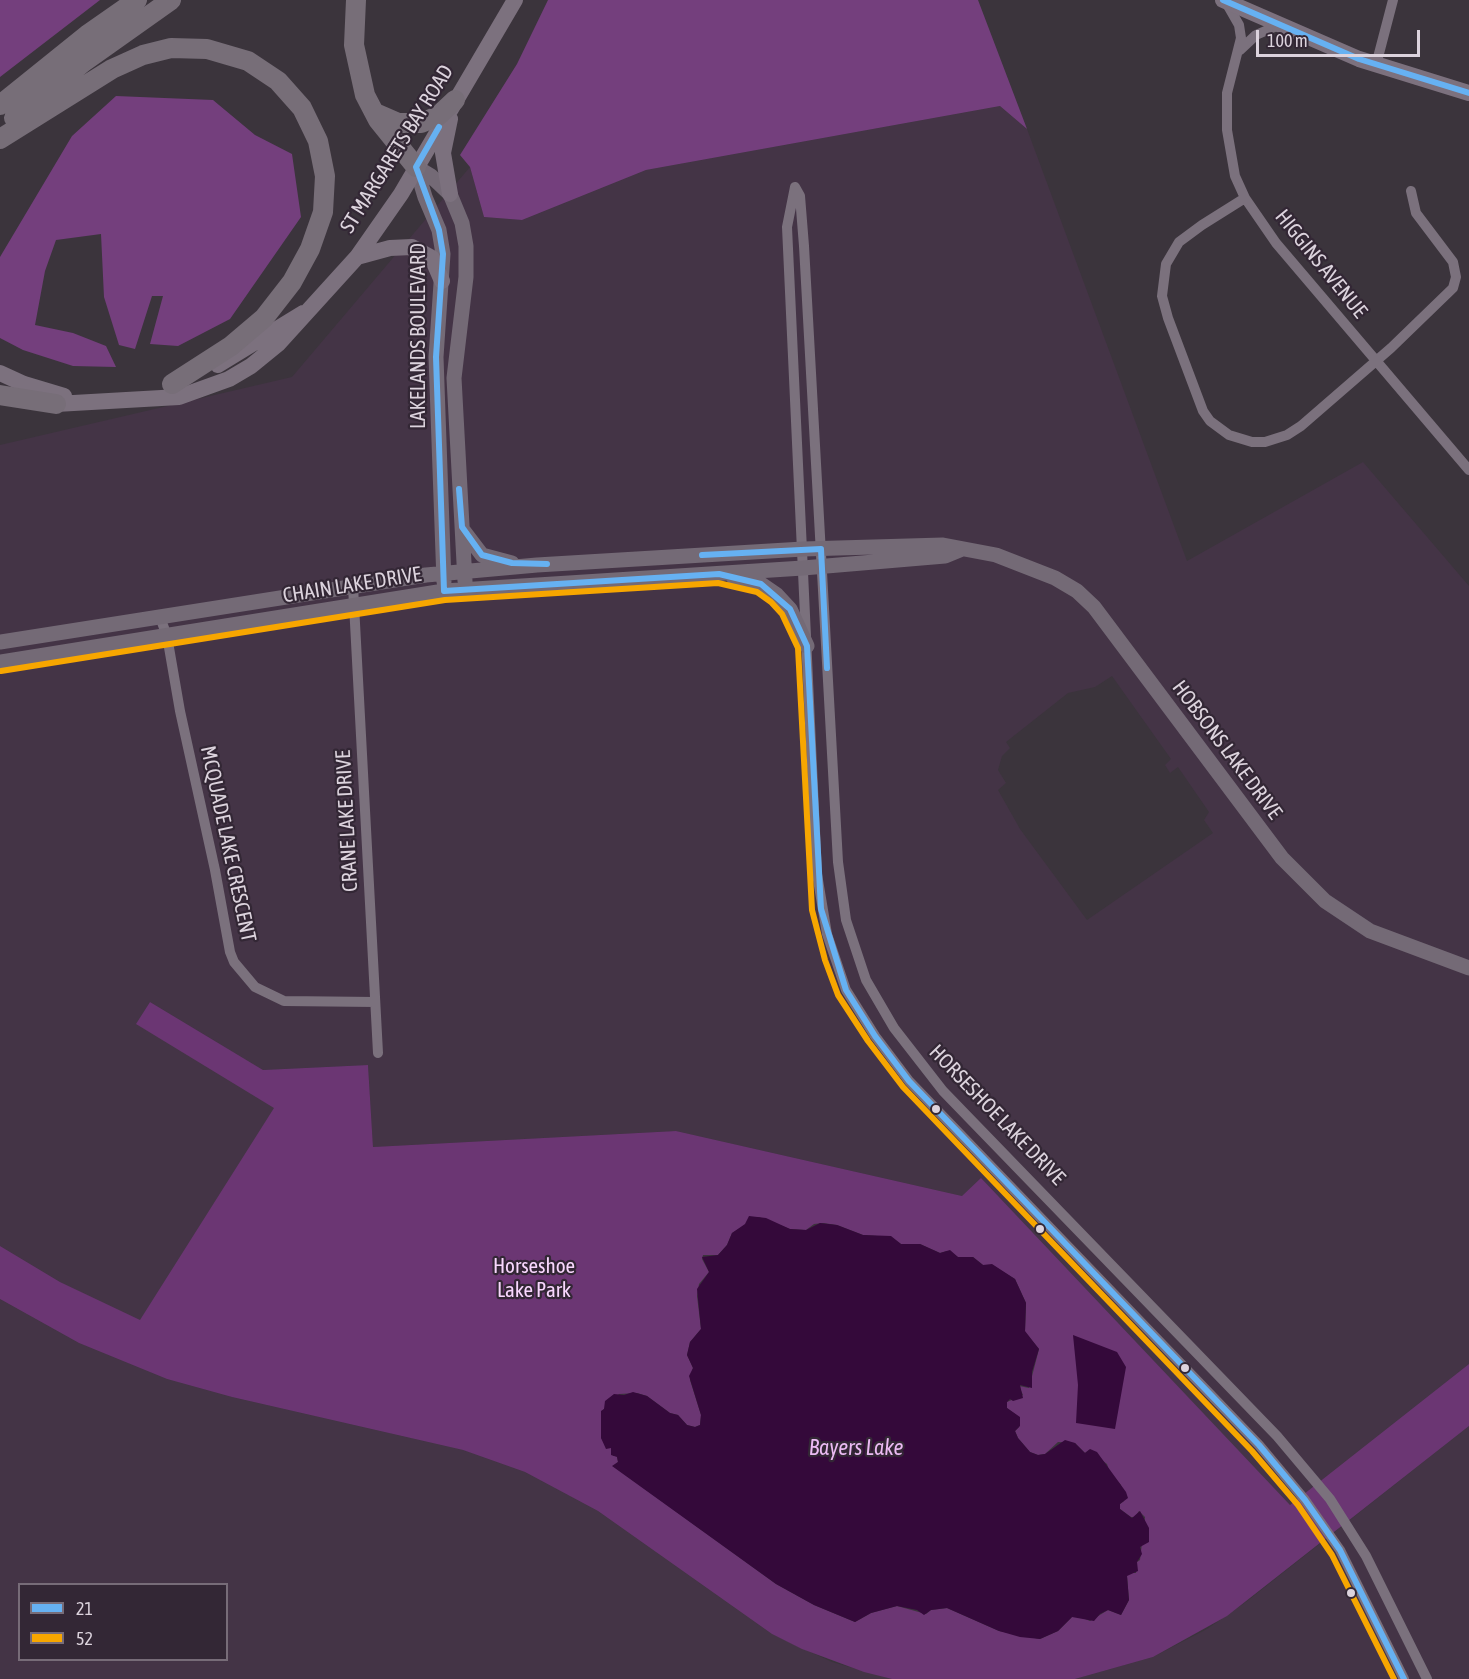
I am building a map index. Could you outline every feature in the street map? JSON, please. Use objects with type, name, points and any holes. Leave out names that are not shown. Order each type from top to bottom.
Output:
[{"type":"highway","points":[[0,105],[87,35],[137,0]]},
{"type":"highway","points":[[0,130],[94,54],[171,0]]},
{"type":"highway","points":[[356,0],[353,33],[362,86],[372,111],[416,167]]},
{"type":"highway","points":[[0,139],[112,69],[143,54],[171,48],[214,50],[248,61],[278,81],[302,108],[318,141],[325,176],[323,212],[310,249],[292,282],[264,318],[231,346],[172,384]]},
{"type":"highway","points":[[372,111],[392,122],[416,124],[438,116],[455,100]]},
{"type":"highway","points":[[0,395],[56,404]]},
{"type":"main road","name":"ST MARGARETS BAY ROAD","points":[[0,387],[39,401],[56,404],[79,401],[120,402],[149,397],[179,397],[229,379],[251,366],[293,330],[304,312],[357,257],[416,167],[515,0]]},
{"type":"main road","points":[[1223,0],[1376,65],[1469,93]]},
{"type":"main road","points":[[450,194],[443,153],[455,100]]},
{"type":"main road","points":[[357,257],[390,248],[412,247],[432,258],[442,281]]},
{"type":"main road","name":"ST MARGARETS BAY ROAD","points":[[149,397],[172,384],[217,366],[283,322],[304,312]]},
{"type":"main road","name":"ST MARGARETS BAY ROAD","points":[[0,373],[24,384],[79,401]]},
{"type":"street","name":"HIGGINS AVENUE","points":[[1223,0],[1239,26],[1240,50],[1227,93],[1227,130],[1235,176],[1245,198],[1276,243],[1469,470]]},
{"type":"street","points":[[1376,65],[1393,0]]},
{"type":"street","points":[[1240,50],[1256,35],[1281,25]]},
{"type":"street","name":"LAKELANDS BOULEVARD","points":[[416,167],[431,176],[450,194],[462,223],[467,254],[454,378],[466,590]]},
{"type":"street","name":"LAKELANDS BOULEVARD","points":[[416,167],[441,241],[442,281],[436,357],[444,591]]},
{"type":"street","name":"HORSESHOE LAKE DRIVE","points":[[1404,1679],[1340,1550],[1286,1475],[909,1081],[875,1036],[846,990],[834,958],[821,909],[787,227],[795,187],[800,196],[806,288],[838,862],[846,920],[866,980],[894,1028],[943,1091],[1076,1225],[1304,1467],[1340,1513],[1364,1553],[1427,1679]]},
{"type":"street","points":[[1245,198],[1179,242],[1166,264],[1162,280],[1162,296],[1198,402],[1210,421],[1240,439],[1265,442],[1277,440],[1301,426],[1446,296],[1455,283],[1452,260],[1416,213],[1411,191]]},
{"type":"street","points":[[790,288],[806,288]]},
{"type":"street","points":[[795,391],[812,390]]},
{"type":"street","points":[[462,527],[482,555],[493,559],[537,565]]},
{"type":"street","name":"HOBSONS LAKE DRIVE","points":[[821,549],[943,545],[996,555],[1027,565],[1055,578],[1082,595],[1094,607],[1282,858],[1302,880],[1325,901],[1370,932],[1469,968]]},
{"type":"street","name":"CHAIN LAKE DRIVE","points":[[0,642],[444,573],[537,565],[821,549]]},
{"type":"street","name":"HOBSONS LAKE DRIVE","points":[[822,566],[945,556],[962,549]]},
{"type":"street","points":[[618,560],[619,580]]},
{"type":"street","name":"CHAIN LAKE DRIVE","points":[[0,662],[444,591],[822,566]]},
{"type":"street","points":[[719,574],[761,584],[777,595],[790,609],[807,646]]},
{"type":"street","name":"CRANE LAKE DRIVE","points":[[352,586],[378,1053]]},
{"type":"street","name":"MCQUADE LAKE CRESCENT","points":[[159,617],[167,636],[180,711],[215,870],[230,952],[234,962],[255,987],[284,1001],[375,1002]]},
{"type":"street","points":[[813,750],[832,749]]},
{"type":"shaded area","points":[[0,0],[100,0],[0,77]]},
{"type":"shaded area","points":[[548,0],[978,0],[1027,129],[1000,106],[646,170],[522,220],[484,217],[470,167],[460,155],[517,64]]},
{"type":"shaded area","points":[[116,96],[213,100],[255,135],[292,154],[301,217],[230,319],[178,346],[150,344],[163,296],[152,296],[135,349],[119,345],[104,297],[101,234],[56,240],[45,271],[35,325],[73,333],[106,346],[116,367],[73,366],[23,350],[0,338],[0,257],[72,136]]},
{"type":"shaded area","points":[[1000,106],[1027,129],[1187,561],[1363,462],[1469,586],[1469,1364],[1290,1505],[962,1196],[676,1131],[373,1147],[368,1065],[263,1070],[150,1002],[137,1024],[278,1106],[144,1325],[60,1282],[0,1246],[0,445],[292,377],[470,167],[484,217],[522,220],[646,170]],"holes":[[[1112,676],[1171,759],[1165,765],[1170,773],[1178,767],[1209,812],[1204,820],[1213,833],[1087,920],[1020,829],[998,790],[1006,783],[998,770],[1002,756],[1010,748],[1006,742],[1068,693],[1095,687]]]},
{"type":"shaded area","points":[[0,1299],[79,1343],[167,1379],[232,1397],[463,1450],[525,1472],[598,1511],[772,1634],[832,1662],[892,1679],[0,1679]]},
{"type":"shaded area","points":[[1469,1426],[1469,1679],[1075,1679],[1153,1657],[1207,1629],[1246,1602]]},
{"type":"green space","name":"Horseshoe Lake Park","points":[[150,1002],[263,1070],[368,1065],[373,1147],[676,1131],[962,1196],[981,1178],[1290,1505],[1469,1364],[1469,1426],[1227,1616],[1153,1657],[1075,1679],[892,1679],[864,1672],[802,1649],[772,1634],[598,1511],[525,1472],[463,1450],[232,1397],[167,1379],[79,1343],[0,1299],[0,1246],[60,1282],[140,1320],[274,1108],[136,1024]],"holes":[[[759,1217],[790,1229],[806,1230],[814,1224],[823,1223],[837,1225],[863,1235],[891,1237],[901,1244],[920,1244],[940,1253],[947,1251],[958,1257],[973,1257],[983,1265],[992,1265],[1015,1279],[1026,1303],[1025,1332],[1039,1349],[1029,1388],[1019,1386],[1023,1395],[1007,1402],[1007,1408],[1015,1414],[1019,1427],[1015,1431],[1018,1438],[1030,1452],[1038,1455],[1045,1454],[1058,1442],[1075,1443],[1085,1453],[1089,1450],[1107,1464],[1110,1473],[1121,1485],[1124,1501],[1120,1504],[1120,1509],[1131,1517],[1135,1517],[1139,1511],[1145,1517],[1140,1560],[1137,1562],[1136,1573],[1128,1573],[1129,1600],[1121,1615],[1108,1610],[1090,1621],[1078,1616],[1072,1617],[1058,1631],[1040,1639],[999,1631],[947,1608],[931,1610],[926,1614],[897,1606],[871,1613],[855,1622],[814,1605],[776,1584],[613,1466],[618,1462],[617,1456],[613,1456],[612,1449],[601,1438],[601,1412],[619,1394],[637,1393],[647,1396],[670,1413],[678,1415],[687,1425],[695,1427],[700,1425],[701,1415],[690,1380],[693,1368],[687,1355],[690,1342],[701,1329],[697,1296],[699,1284],[709,1272],[702,1259],[703,1255],[718,1255],[727,1245],[732,1233]]]},
{"type":"water","name":"Bayers Lake","points":[[749,1216],[766,1218],[790,1229],[806,1230],[820,1223],[837,1225],[863,1235],[891,1236],[901,1244],[920,1244],[940,1253],[950,1250],[958,1257],[973,1257],[983,1265],[992,1264],[1015,1279],[1026,1303],[1025,1331],[1039,1349],[1032,1372],[1032,1388],[1020,1385],[1023,1398],[1013,1401],[1010,1399],[1007,1402],[1007,1408],[1020,1417],[1020,1426],[1015,1431],[1018,1438],[1030,1452],[1038,1455],[1045,1454],[1065,1440],[1075,1443],[1085,1453],[1090,1449],[1097,1452],[1126,1492],[1128,1498],[1120,1504],[1120,1509],[1132,1518],[1140,1511],[1149,1528],[1149,1542],[1140,1547],[1142,1554],[1137,1562],[1138,1571],[1127,1576],[1129,1600],[1121,1615],[1108,1610],[1094,1621],[1072,1617],[1058,1631],[1040,1639],[1020,1637],[999,1631],[947,1608],[931,1610],[924,1615],[917,1610],[897,1606],[871,1613],[855,1622],[814,1605],[776,1584],[612,1466],[618,1462],[617,1457],[611,1455],[611,1448],[606,1449],[601,1438],[601,1411],[604,1409],[605,1401],[614,1394],[624,1395],[633,1392],[647,1396],[670,1413],[678,1415],[687,1425],[695,1427],[700,1425],[701,1415],[689,1376],[693,1368],[687,1355],[690,1342],[701,1329],[697,1289],[709,1272],[702,1257],[718,1255],[727,1245],[732,1233],[745,1224]]},
{"type":"water","points":[[1073,1335],[1117,1352],[1126,1367],[1115,1429],[1076,1423],[1078,1385]]},
{"type":"transit line","name":"21","points":[[1223,0],[1359,59],[1469,93]]},
{"type":"transit line","name":"21","points":[[439,127],[416,167],[439,230],[443,254],[436,357],[444,591],[719,574],[761,584],[790,609],[807,646],[821,909],[846,990],[875,1036],[909,1081],[1259,1445],[1305,1500],[1340,1550],[1404,1679]]},
{"type":"transit line","name":"21","points":[[459,489],[462,527],[482,555],[512,563],[547,564]]},
{"type":"transit line","name":"21","points":[[702,555],[821,549],[827,668]]},
{"type":"transit line","name":"52","points":[[1,671],[445,600],[718,583],[757,592],[771,602],[782,614],[798,648],[812,910],[825,960],[838,995],[868,1041],[903,1087],[1252,1451],[1298,1505],[1332,1555],[1394,1679]]}]
